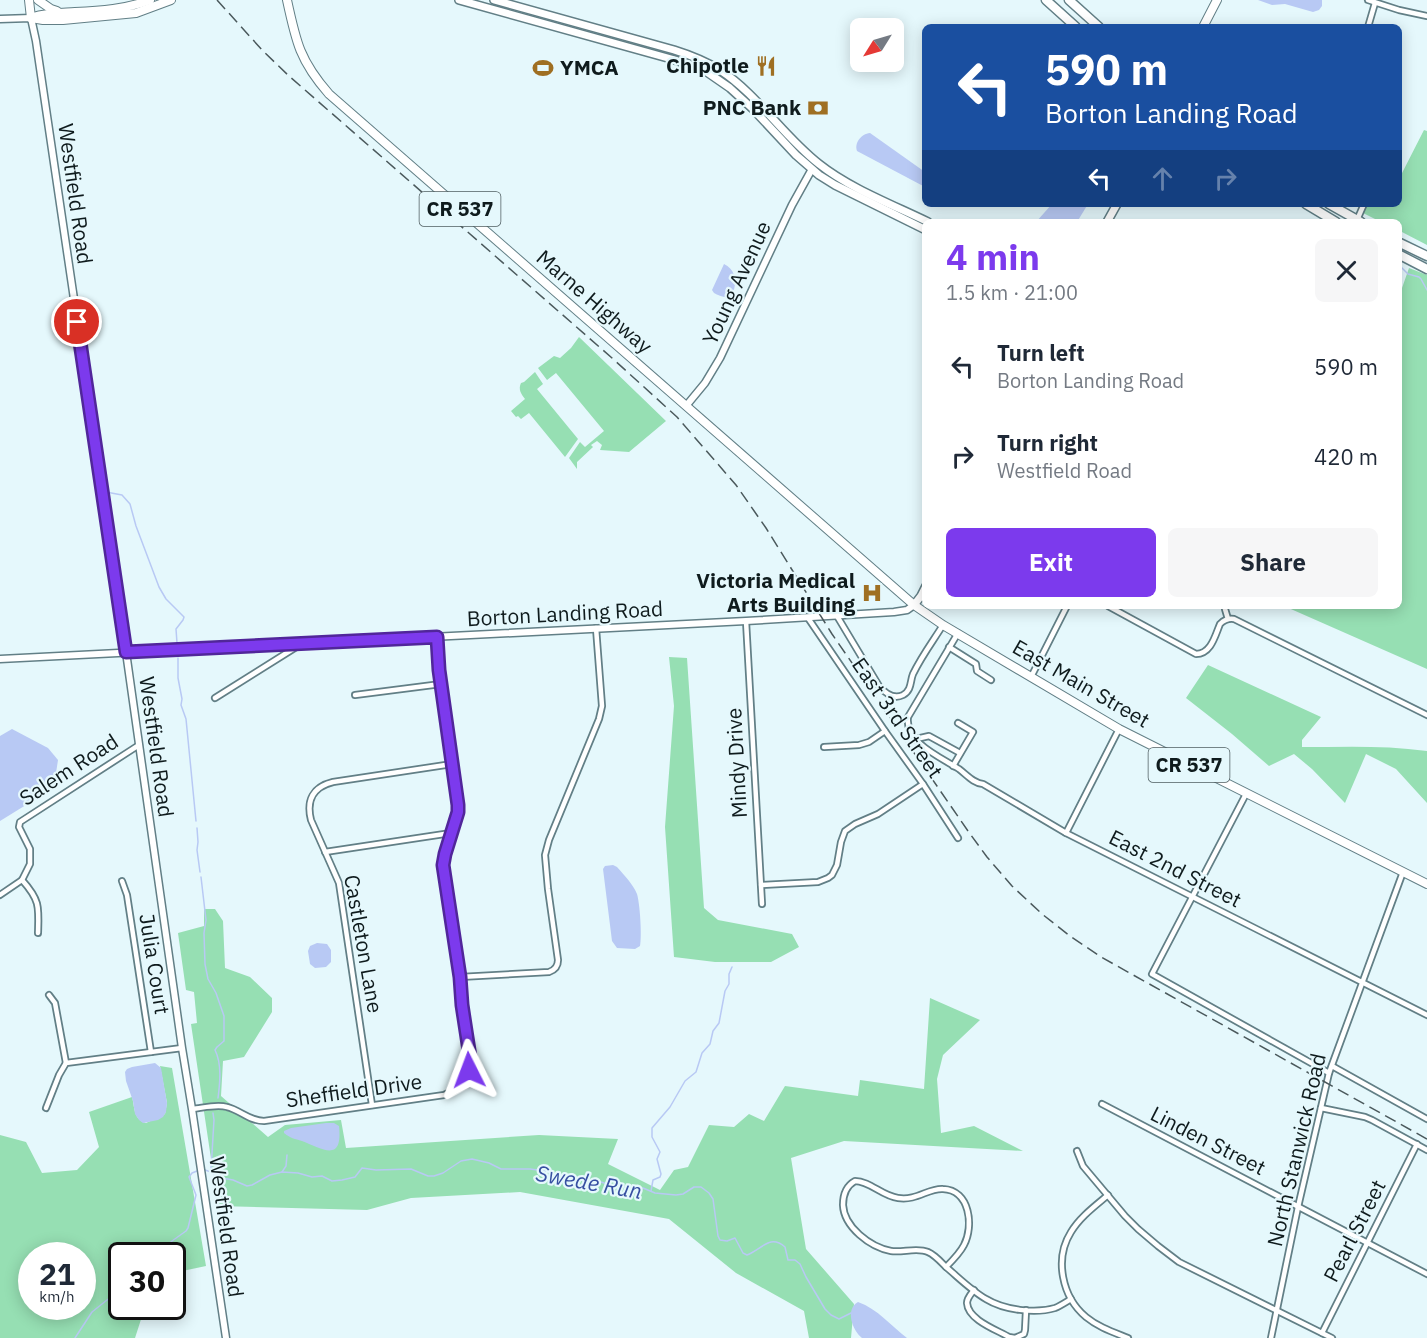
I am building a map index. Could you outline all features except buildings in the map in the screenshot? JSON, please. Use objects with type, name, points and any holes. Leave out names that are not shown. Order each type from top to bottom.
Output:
[{"type":"highway","points":[[1046,0],[1073,24]]},
{"type":"highway","points":[[1069,0],[1096,24]]},
{"type":"highway","points":[[1055,8],[1066,24]]},
{"type":"highway","points":[[1311,207],[1331,219]]},
{"type":"highway","points":[[1334,207],[1355,219]]},
{"type":"highway","points":[[1402,244],[1427,256]]},
{"type":"highway","points":[[1402,256],[1427,269]]},
{"type":"main road","points":[[29,0],[31,18]]},
{"type":"main road","points":[[38,0],[62,13]]},
{"type":"main road","points":[[31,18],[43,14],[131,7],[150,0]]},
{"type":"main road","points":[[31,18],[63,20],[136,13],[171,0]]},
{"type":"main road","name":"Marne Highway","points":[[287,0],[302,57],[330,94],[914,605]]},
{"type":"main road","points":[[459,0],[704,70],[738,94],[812,170],[835,185],[922,228]]},
{"type":"main road","points":[[494,0],[674,50],[711,65],[737,83],[807,155],[829,172],[922,219]]},
{"type":"main road","points":[[1204,24],[1216,0]]},
{"type":"main road","points":[[914,605],[922,594]]},
{"type":"main road","name":"East Main Street","points":[[914,605],[943,625],[1119,729],[1427,884]]},
{"type":"street","points":[[1368,0],[1427,16]]},
{"type":"street","points":[[1369,24],[1375,3]]},
{"type":"street","points":[[0,19],[31,18]]},
{"type":"street","name":"Westfield Road","points":[[31,18],[226,1338]]},
{"type":"street","name":"Young Avenue","points":[[686,406],[705,383],[720,358],[792,205],[812,170]]},
{"type":"street","name":"Borton Landing Road","points":[[0,659],[808,618],[894,612],[907,610],[914,605]]},
{"type":"street","points":[[1031,677],[1065,609]]},
{"type":"street","points":[[1113,609],[1191,653],[1200,654],[1209,648],[1220,624],[1230,619]]},
{"type":"street","points":[[1225,609],[1230,619],[1427,716]]},
{"type":"street","points":[[837,616],[879,686],[887,694],[894,696],[904,694],[909,690],[912,676],[943,625]]},
{"type":"street","name":"East 3rd Street","points":[[808,618],[958,838]]},
{"type":"street","name":"Mindy Drive","points":[[746,621],[762,904]]},
{"type":"street","points":[[460,977],[549,972],[556,968],[558,960],[545,855],[549,840],[599,719],[602,706],[596,628]]},
{"type":"street","points":[[958,633],[908,717],[908,726],[916,740],[929,736],[960,753]]},
{"type":"street","name":"Sheffield Drive","points":[[192,1109],[224,1106],[261,1121],[444,1095],[455,1090],[467,1075],[470,1062],[443,865],[458,808],[437,637]]},
{"type":"street","points":[[215,698],[301,644]]},
{"type":"street","points":[[949,648],[975,664],[977,671],[991,680]]},
{"type":"street","points":[[355,695],[441,684]]},
{"type":"street","points":[[953,766],[973,732],[958,723]]},
{"type":"street","points":[[1066,833],[1119,729]]},
{"type":"street","points":[[824,747],[859,745],[869,742],[885,731]]},
{"type":"street","name":"East 2nd Street","points":[[916,740],[977,784],[983,784],[1066,833],[1427,1015]]},
{"type":"street","name":"Salem Road","points":[[22,880],[28,868],[30,854],[29,845],[19,825],[22,820],[139,745]]},
{"type":"street","name":"Castleton Lane","points":[[372,1106],[339,883],[311,820],[309,806],[320,787],[337,781],[452,764]]},
{"type":"street","points":[[761,885],[818,882],[828,878],[835,870],[842,837],[849,827],[878,814],[923,784]]},
{"type":"street","points":[[1246,794],[1152,974],[1329,1072]]},
{"type":"street","points":[[326,852],[451,833]]},
{"type":"street","name":"North Stanwick Road","points":[[1271,1338],[1329,1072],[1403,872]]},
{"type":"street","points":[[0,895],[22,880],[38,903],[38,933]]},
{"type":"street","name":"Julia Court","points":[[122,881],[127,895],[151,1052]]},
{"type":"street","points":[[46,1108],[66,1063],[55,1003],[49,995]]},
{"type":"street","points":[[66,1063],[182,1048]]},
{"type":"street","points":[[1332,1066],[1427,1119]]},
{"type":"street","name":"Linden Street","points":[[1102,1104],[1427,1274]]},
{"type":"street","points":[[1321,1108],[1365,1117],[1427,1150]]},
{"type":"street","name":"Pearl Street","points":[[1322,1333],[1417,1144]]},
{"type":"street","points":[[1077,1151],[1083,1166],[1138,1229],[1179,1262],[1332,1338]]},
{"type":"street","points":[[946,1267],[962,1250],[969,1234],[967,1209],[959,1195],[952,1190],[936,1189],[918,1197],[899,1199],[886,1195],[861,1181],[849,1184],[845,1190],[843,1204],[847,1221],[858,1234],[885,1250],[928,1252],[946,1267],[974,1290],[999,1305],[1026,1310],[1044,1310],[1056,1308],[1071,1299]]},
{"type":"street","points":[[1108,1196],[1079,1221],[1070,1234],[1064,1248],[1063,1278],[1071,1299],[1086,1317],[1099,1326],[1128,1338]]},
{"type":"street","points":[[974,1290],[967,1300],[974,1316],[1009,1337],[1024,1336],[1026,1310]]},
{"type":"green space","points":[[1424,130],[1427,131],[1427,245],[1402,232],[1402,219],[1375,219],[1361,212],[1363,207],[1402,207],[1402,173]]},
{"type":"green space","points":[[1409,268],[1427,275],[1427,669],[1291,609],[1402,609],[1402,288]]},
{"type":"green space","points":[[579,337],[666,421],[629,452],[600,450],[602,445],[597,441],[577,462],[577,469],[569,458],[580,442],[585,447],[604,431],[556,373],[547,380],[538,368],[554,356],[560,358]]},
{"type":"green space","points":[[535,372],[543,384],[537,389],[578,439],[565,457],[529,413],[521,419],[511,411],[525,399],[520,391],[521,383]]},
{"type":"green space","points":[[669,657],[687,658],[704,908],[718,920],[792,934],[799,947],[771,962],[715,962],[674,957],[665,827],[674,706]]},
{"type":"green space","points":[[1208,665],[1321,717],[1302,740],[1302,747],[1380,747],[1427,751],[1427,803],[1396,769],[1366,754],[1345,803],[1294,754],[1269,766],[1186,698]]},
{"type":"green space","points":[[204,909],[215,909],[223,921],[225,968],[250,977],[272,998],[272,1012],[244,1057],[223,1061],[221,1096],[268,1137],[285,1125],[341,1120],[346,1148],[539,1135],[618,1139],[608,1164],[660,1190],[674,1170],[688,1167],[709,1125],[734,1127],[749,1114],[764,1121],[785,1086],[858,1096],[860,1080],[924,1089],[930,998],[980,1020],[943,1055],[937,1079],[941,1133],[974,1126],[1023,1151],[844,1141],[791,1158],[806,1249],[854,1304],[851,1338],[809,1338],[804,1311],[736,1273],[669,1219],[520,1192],[411,1198],[367,1210],[218,1206],[191,1024],[197,1023],[194,992],[186,990],[178,933],[204,926]]},
{"type":"green space","points":[[160,1066],[172,1068],[206,1266],[186,1270],[186,1242],[108,1242],[108,1320],[141,1320],[135,1338],[0,1338],[0,1135],[26,1142],[42,1173],[77,1170],[99,1147],[89,1112],[132,1097],[134,1109],[142,1121],[146,1123],[165,1114],[167,1103]]},
{"type":"water","points":[[1258,0],[1322,0],[1322,6],[1313,12],[1285,4],[1272,5]]},
{"type":"water","points":[[870,133],[922,170],[922,185],[857,151],[856,145],[864,135]]},
{"type":"water","points":[[1049,207],[1086,207],[1079,219],[1039,219]]},
{"type":"water","points":[[724,264],[734,274],[735,282],[733,295],[726,297],[712,290]]},
{"type":"water","points":[[12,729],[48,748],[58,760],[54,786],[0,821],[0,736]]},
{"type":"water","points":[[613,865],[628,880],[637,894],[641,935],[640,946],[635,949],[617,948],[612,941],[603,869],[605,866]]},
{"type":"water","points":[[317,943],[327,944],[331,950],[331,962],[326,967],[315,968],[310,964],[308,951],[310,946]]},
{"type":"water","points":[[155,1063],[161,1068],[167,1103],[166,1112],[158,1120],[143,1123],[135,1114],[125,1072],[132,1067]]},
{"type":"water","points":[[326,1123],[339,1126],[338,1145],[335,1149],[324,1150],[284,1133],[291,1128]]},
{"type":"water","points":[[858,1302],[878,1313],[907,1338],[862,1338],[855,1330],[851,1320],[852,1309]]},
{"type":"waterway","points":[[1402,268],[1408,274],[1419,277],[1427,290]]},
{"type":"waterway","points":[[106,492],[122,495],[130,504],[159,587],[166,599],[184,617],[176,629],[177,643]]},
{"type":"waterway","points":[[178,658],[178,678],[181,705],[186,719],[196,821]]},
{"type":"waterway","points":[[197,828],[200,872]]},
{"type":"waterway","points":[[201,877],[206,920],[205,964],[208,979],[224,1016],[224,1041],[215,1050],[220,1067],[218,1098]]},
{"type":"waterway","points":[[651,1191],[653,1180],[661,1174],[657,1159],[660,1152],[652,1137],[652,1128],[670,1107],[685,1081],[696,1072],[702,1053],[710,1044],[713,1031],[719,1023],[732,967]]},
{"type":"waterway","points":[[211,1170],[213,1113]]},
{"type":"waterway","points":[[282,1172],[286,1166],[287,1155]]},
{"type":"waterway","name":"Swede Run","points":[[205,1170],[217,1177],[247,1186],[282,1172],[312,1177],[322,1176],[332,1181],[355,1177],[362,1168],[411,1169],[434,1176],[461,1161],[472,1159],[501,1169],[545,1171],[570,1179],[594,1180],[614,1186],[643,1188],[655,1193],[676,1195],[683,1194],[694,1187],[701,1187],[713,1199],[720,1240],[727,1241],[735,1238],[743,1253],[747,1255],[770,1242],[780,1243],[785,1247],[788,1260],[795,1260],[800,1264],[825,1309],[831,1315],[839,1319],[851,1313]]},
{"type":"waterway","name":"Swede Run","points":[[171,1242],[188,1228],[196,1195],[189,1177],[197,1171]]},
{"type":"waterway","name":"Swede Run","points":[[75,1338],[92,1312],[108,1299]]},
{"type":"railway","points":[[217,0],[289,76],[677,417],[736,485],[766,528],[832,634],[968,831],[1012,886],[1042,914],[1101,957],[1427,1139]]},
{"type":"place","name":"Chipotle","points":[[766,66]]},
{"type":"place","name":"YMCA","points":[[543,68]]},
{"type":"place","name":"PNC Bank","points":[[818,108]]},
{"type":"place","name":"Victoria Medical Arts Building","points":[[872,593]]},
{"type":"route","points":[[77,322],[126,652],[437,637],[439,670],[458,805],[443,865],[460,977],[460,994],[470,1057],[469,1070]]}]
